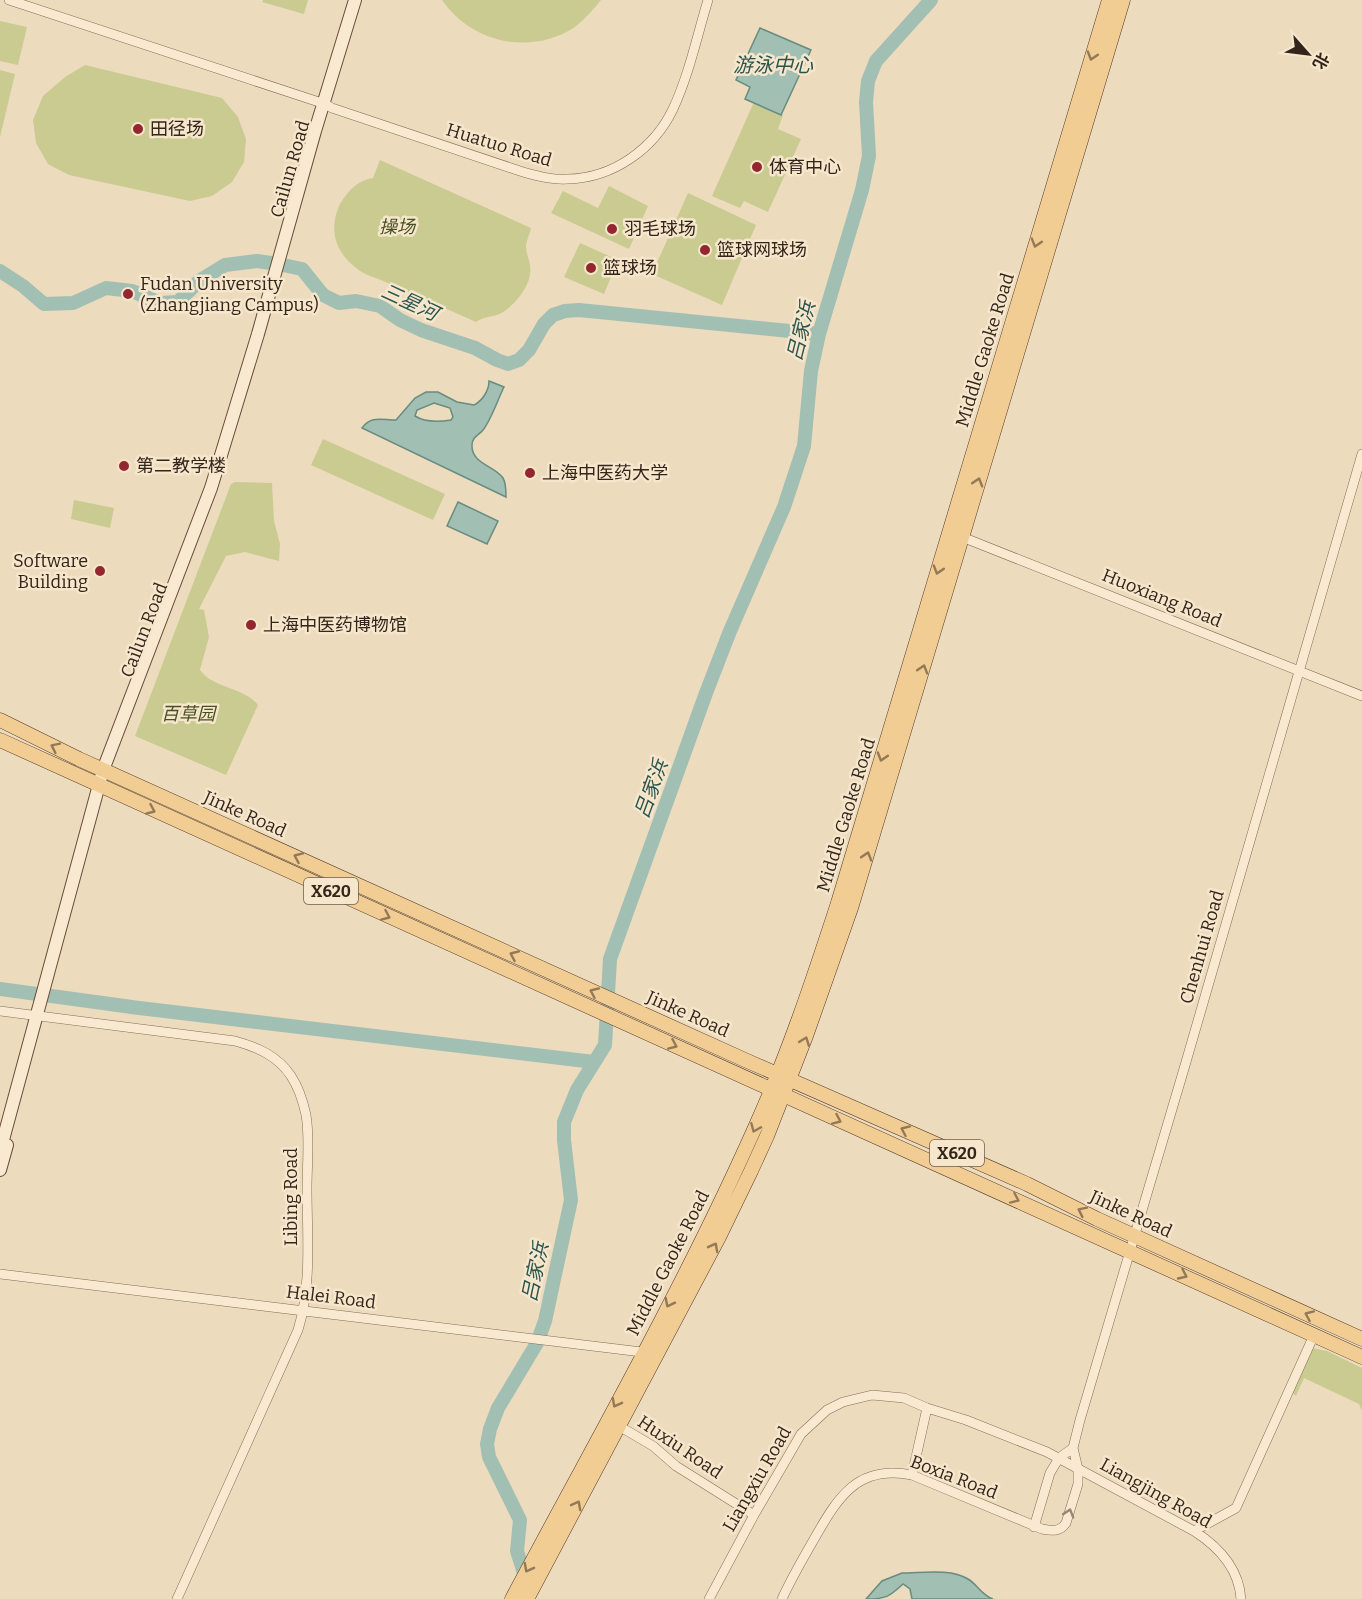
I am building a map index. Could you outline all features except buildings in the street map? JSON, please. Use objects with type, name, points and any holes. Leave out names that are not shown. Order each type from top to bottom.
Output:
[{"type":"main road","name":"Middle Gaoke Road","points":[[956,534],[1109,0]]},
{"type":"main road","name":"Middle Gaoke Road","points":[[512,1599],[544,1538],[732,1209],[767,1136],[777,1093],[956,534],[1123,0]]},
{"type":"main road","name":"Jinke Road","points":[[0,720],[105,771],[783,1077],[1027,1184],[1135,1236],[1362,1339]]},
{"type":"main road","name":"Jinke Road","points":[[0,740],[1362,1357]]},
{"type":"main road","name":"Middle Gaoke Road","points":[[527,1599],[619,1426],[650,1353]]},
{"type":"street","name":"Huatuo Road","points":[[9,0],[541,177],[568,179],[602,173],[634,156],[647,146],[665,123],[679,93],[708,0]]},
{"type":"street","name":"Cailun Road","points":[[0,1170],[47,981],[100,787],[215,496],[319,116],[325,104],[355,0]]},
{"type":"street","name":"Huatuo Road","points":[[325,104],[351,109],[542,172],[568,174],[600,169],[643,143],[661,120],[674,91],[702,0]]},
{"type":"street","name":"Chenhui Road","points":[[1034,1527],[1049,1531],[1063,1528],[1078,1484],[1078,1469],[1073,1448],[1362,454]]},
{"type":"street","name":"Huoxiang Road","points":[[956,534],[1362,696]]},
{"type":"street","name":"Libing Road","points":[[0,1011],[39,1012],[235,1041],[266,1052],[280,1063],[291,1076],[301,1096],[306,1117],[307,1275],[304,1311],[177,1599]]},
{"type":"street","name":"Cailun Road","points":[[0,1151],[39,1012]]},
{"type":"street","name":"Halei Road","points":[[0,1274],[650,1353]]},
{"type":"street","points":[[1194,1531],[1236,1508],[1314,1335]]},
{"type":"street","name":"Liangxiu Road","points":[[709,1599],[801,1434],[827,1410],[843,1402],[872,1395],[904,1398],[966,1420],[1059,1458]]},
{"type":"street","points":[[912,1476],[927,1408]]},
{"type":"street","name":"Huxiu Road","points":[[619,1426],[653,1446],[687,1473],[754,1515]]},
{"type":"street","points":[[1034,1527],[1050,1473],[1059,1458],[1073,1448]]},
{"type":"street","name":"Liangjing Road","points":[[1059,1458],[1194,1531],[1216,1547],[1227,1560],[1237,1578],[1241,1599]]},
{"type":"street","name":"Boxia Road","points":[[782,1599],[831,1509],[853,1485],[871,1476],[890,1473],[912,1476],[1034,1527]]},
{"type":"green space","points":[[263,0],[308,0],[304,14],[262,2]]},
{"type":"green space","points":[[442,0],[601,0],[575,27],[558,36],[521,43],[485,35],[454,15]]},
{"type":"green space","points":[[0,21],[27,27],[18,65],[0,61]]},
{"type":"green space","name":"田径场","points":[[85,65],[222,98],[238,117],[246,139],[244,162],[232,182],[212,196],[190,201],[69,175],[48,164],[36,143],[33,120],[43,96],[65,77]]},
{"type":"green space","points":[[0,70],[15,74],[0,137]]},
{"type":"green space","name":"体育中心","points":[[754,102],[783,115],[778,129],[801,139],[768,212],[744,201],[740,208],[712,196]]},
{"type":"green space","name":"操场","points":[[380,160],[531,228],[526,247],[530,265],[529,278],[524,290],[511,306],[502,313],[476,322],[366,274],[348,261],[336,240],[334,223],[336,215],[342,201],[353,188],[362,181],[373,178]]},
{"type":"green space","name":"羽毛球场","points":[[609,186],[648,206],[629,249],[551,213],[563,191],[598,208]]},
{"type":"green space","name":"篮球网球场","points":[[688,193],[756,225],[722,305],[652,274]]},
{"type":"green space","name":"篮球场","points":[[580,243],[618,260],[604,294],[564,277]]},
{"type":"green space","points":[[323,439],[445,494],[433,520],[311,465]]},
{"type":"green space","name":"百草园","points":[[235,482],[272,483],[274,521],[280,544],[279,561],[245,552],[226,556],[199,609],[204,610],[209,637],[200,670],[213,681],[245,695],[258,705],[226,775],[135,736],[231,484]]},
{"type":"green space","points":[[74,500],[114,508],[110,528],[71,519]]},
{"type":"green space","points":[[1312,1348],[1327,1351],[1362,1368],[1362,1411],[1359,1404],[1304,1378],[1296,1396],[1288,1389]]},
{"type":"water","name":"游泳中心","points":[[760,28],[811,50],[781,115],[745,99],[750,87],[736,80]]},
{"type":"water","points":[[489,381],[504,387],[486,426],[473,440],[472,445],[479,461],[495,470],[503,478],[506,497],[362,428],[373,420],[396,420],[415,398],[426,392],[438,392],[457,402],[474,405],[484,395]],"holes":[[[434,403],[450,408],[453,417],[451,420],[428,421],[415,416],[417,410]]]},
{"type":"water","points":[[458,502],[498,521],[487,544],[447,526]]},
{"type":"water","points":[[902,1573],[953,1573],[968,1579],[985,1595],[993,1599],[912,1599],[910,1589],[903,1584],[887,1596],[866,1599],[882,1581]]},
{"type":"waterway","name":"吕家浜","points":[[527,1583],[517,1551],[520,1520],[489,1457],[487,1444],[498,1408],[537,1343],[545,1321],[571,1200],[564,1122],[577,1090],[605,1045],[610,959],[706,693],[730,631],[784,507],[804,446],[811,371],[819,334],[862,190],[869,156],[866,102],[868,81],[876,61],[931,0]]},
{"type":"waterway","name":"三星河","points":[[0,271],[23,286],[44,304],[73,303],[106,288],[132,291],[160,303],[178,302],[199,281],[225,265],[257,261],[278,264],[302,269],[323,295],[339,303],[356,301],[380,306],[400,320],[421,330],[475,348],[508,364],[519,360],[529,350],[544,324],[553,315],[565,311],[579,310],[819,334]]},
{"type":"waterway","points":[[0,989],[139,1008],[594,1062]]},
{"type":"place","name":"田径场","points":[[138,129]]},
{"type":"place","name":"体育中心","points":[[757,167]]},
{"type":"place","name":"羽毛球场","points":[[612,229]]},
{"type":"place","name":"篮球网球场","points":[[705,250]]},
{"type":"place","name":"篮球场","points":[[591,268]]},
{"type":"place","name":"Fudan University (Zhangjiang Campus)","points":[[128,294]]},
{"type":"place","name":"第二教学楼","points":[[124,466]]},
{"type":"place","name":"上海中医药大学","points":[[530,473]]},
{"type":"place","name":"Software Building","points":[[100,571]]},
{"type":"place","name":"上海中医药博物馆","points":[[251,625]]}]
